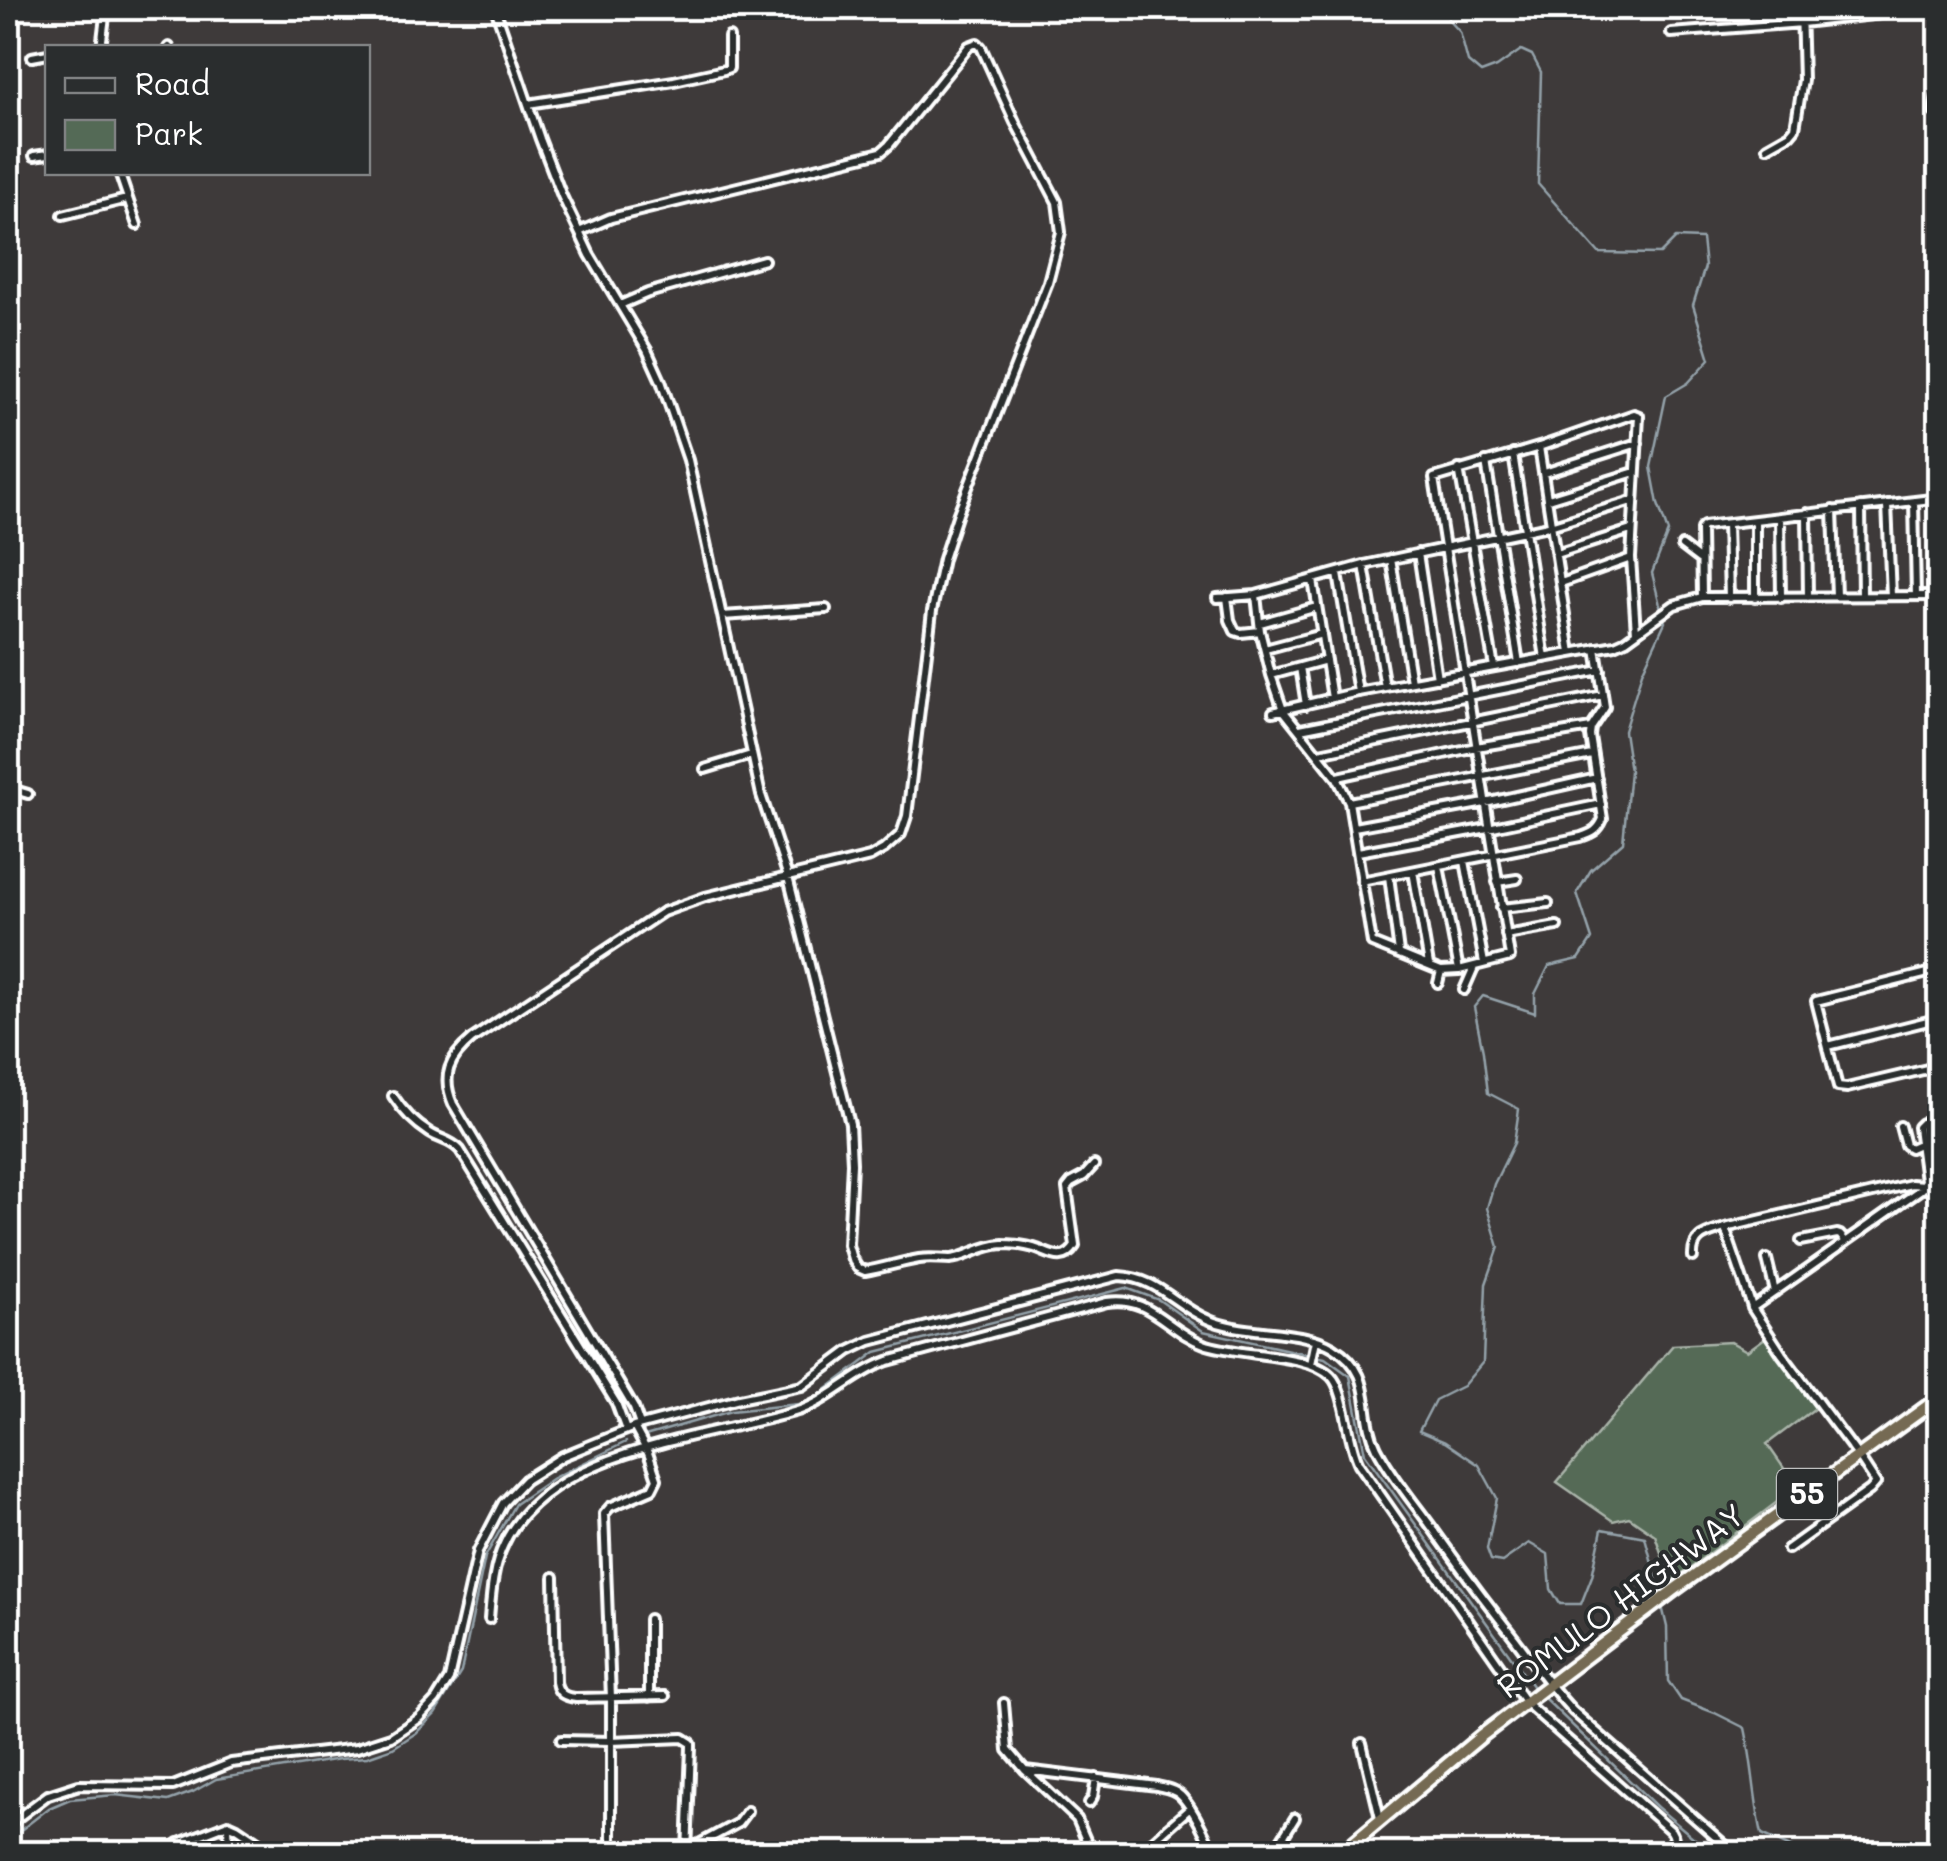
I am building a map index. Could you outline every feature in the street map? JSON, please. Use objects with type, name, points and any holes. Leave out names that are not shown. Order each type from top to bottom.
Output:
[{"type":"highway","name":"ROMULO HIGHWAY","points":[[1340,1854],[1480,1737],[1940,1397]]},
{"type":"street","points":[[101,45],[106,8]]},
{"type":"street","points":[[495,8],[562,196],[647,350],[688,460],[761,795],[788,877],[850,1124],[848,1245],[852,1259],[865,1271],[931,1257],[953,1259],[989,1245],[1016,1244],[1058,1256],[1068,1254],[1075,1240],[1067,1188],[1094,1164]]},
{"type":"street","points":[[1767,147],[1795,128],[1803,80],[1801,8]]},
{"type":"street","points":[[1670,34],[1935,8]]},
{"type":"street","points":[[528,104],[724,70],[729,68],[729,37]]},
{"type":"street","points":[[579,232],[611,218],[880,152],[890,145],[969,46],[977,43],[1057,202],[1061,232],[1048,282],[943,559],[932,611],[904,828],[895,841],[870,857],[705,897],[656,916],[472,1039],[457,1052],[446,1076],[454,1104],[634,1408],[633,1428]]},
{"type":"street","points":[[32,56],[45,54]]},
{"type":"street","points":[[1934,112],[1940,76]]},
{"type":"street","points":[[34,156],[45,154]]},
{"type":"street","points":[[119,175],[136,225]]},
{"type":"street","points":[[63,215],[128,198]]},
{"type":"street","points":[[620,305],[764,260]]},
{"type":"street","points":[[1256,594],[1270,674],[1283,710],[1337,778],[1349,802],[1372,943],[1441,971],[1510,957],[1463,672],[1436,476],[1539,447],[1634,414],[1639,416],[1630,558],[1636,632]]},
{"type":"street","points":[[1544,472],[1639,443]]},
{"type":"street","points":[[1539,447],[1571,654]]},
{"type":"street","points":[[1513,454],[1546,658]]},
{"type":"street","points":[[1486,462],[1518,663]]},
{"type":"street","points":[[1459,469],[1494,667]]},
{"type":"street","points":[[1548,499],[1635,472]]},
{"type":"street","points":[[1702,597],[1702,527],[1940,498]]},
{"type":"street","points":[[1217,598],[1256,594],[1364,565],[1552,525],[1632,501]]},
{"type":"street","points":[[1914,501],[1916,596]]},
{"type":"street","points":[[1887,504],[1890,596]]},
{"type":"street","points":[[1861,507],[1862,596]]},
{"type":"street","points":[[1833,510],[1836,596]]},
{"type":"street","points":[[1807,514],[1808,598]]},
{"type":"street","points":[[1780,517],[1781,598]]},
{"type":"street","points":[[1755,520],[1756,598]]},
{"type":"street","points":[[1727,524],[1728,598]]},
{"type":"street","points":[[1556,554],[1632,530]]},
{"type":"street","points":[[1682,546],[1700,560]]},
{"type":"street","points":[[1418,553],[1437,678]]},
{"type":"street","points":[[1560,583],[1630,558]]},
{"type":"street","points":[[1392,559],[1410,682]]},
{"type":"street","points":[[1364,565],[1385,687]]},
{"type":"street","points":[[1338,574],[1358,692]]},
{"type":"street","points":[[1313,580],[1332,698]]},
{"type":"street","points":[[1273,712],[1358,692],[1616,645],[1674,605],[1702,597],[1940,596]]},
{"type":"street","points":[[1228,598],[1230,620],[1241,634],[1318,607]]},
{"type":"street","points":[[722,616],[826,609]]},
{"type":"street","points":[[1265,649],[1322,634]]},
{"type":"street","points":[[1361,881],[1593,833],[1603,819],[1591,728],[1605,707],[1596,648]]},
{"type":"street","points":[[1270,674],[1326,660]]},
{"type":"street","points":[[1300,667],[1306,705]]},
{"type":"street","points":[[1298,729],[1600,670]]},
{"type":"street","points":[[1319,753],[1604,694]]},
{"type":"street","points":[[1337,778],[1476,747],[1591,728]]},
{"type":"street","points":[[705,769],[752,754]]},
{"type":"street","points":[[1349,802],[1592,755]]},
{"type":"street","points":[[1354,827],[1597,778]]},
{"type":"street","points":[[8,788],[28,794]]},
{"type":"street","points":[[1358,852],[1600,804]]},
{"type":"street","points":[[1466,861],[1484,964]]},
{"type":"street","points":[[1439,866],[1458,970]]},
{"type":"street","points":[[1414,871],[1430,966]]},
{"type":"street","points":[[1388,876],[1400,955]]},
{"type":"street","points":[[1497,882],[1517,879]]},
{"type":"street","points":[[1501,908],[1548,903]]},
{"type":"street","points":[[1506,935],[1556,926]]},
{"type":"street","points":[[1464,990],[1474,966]]},
{"type":"street","points":[[1940,970],[1816,1000],[1840,1088],[1940,1066]]},
{"type":"street","points":[[1438,982],[1441,971]]},
{"type":"street","points":[[1828,1046],[1940,1018]]},
{"type":"street","points":[[392,1096],[430,1133],[460,1150],[645,1448],[657,1479],[642,1495],[610,1506],[604,1514],[611,1698],[611,1854]]},
{"type":"street","points":[[1752,1308],[1924,1185],[1918,1127],[1940,1119]]},
{"type":"street","points":[[1900,1126],[1905,1145],[1910,1148],[1920,1144]]},
{"type":"street","points":[[1693,1257],[1697,1240],[1726,1228],[1898,1186],[1924,1185],[1940,1200]]},
{"type":"street","points":[[1726,1228],[1752,1308],[1875,1481],[1875,1486],[1788,1549]]},
{"type":"street","points":[[1800,1241],[1840,1234],[1846,1242]]},
{"type":"street","points":[[1767,1259],[1775,1292]]},
{"type":"street","points":[[8,1825],[48,1795],[79,1785],[172,1786],[232,1763],[358,1748],[391,1737],[419,1718],[449,1679],[478,1551],[502,1503],[525,1480],[563,1456],[633,1428],[739,1398],[802,1386],[849,1351],[870,1341],[1120,1276],[1147,1280],[1207,1320],[1335,1348],[1358,1373],[1365,1388],[1376,1446],[1549,1686],[1735,1854]]},
{"type":"street","points":[[489,1619],[503,1545],[526,1511],[566,1481],[645,1448],[795,1412],[888,1361],[1116,1300],[1139,1303],[1206,1345],[1312,1362],[1330,1375],[1337,1384],[1359,1464],[1528,1702],[1671,1831],[1674,1842],[1666,1854]]},
{"type":"street","points":[[1312,1362],[1316,1342]]},
{"type":"street","points":[[554,1577],[557,1687],[563,1695],[666,1696]]},
{"type":"street","points":[[649,1619],[650,1697]]},
{"type":"street","points":[[1004,1704],[1008,1750],[1077,1819],[1092,1854]]},
{"type":"street","points":[[561,1740],[683,1738],[691,1744],[687,1852]]},
{"type":"street","points":[[1362,1743],[1380,1818]]},
{"type":"street","points":[[1025,1770],[1173,1790],[1182,1796],[1203,1830],[1212,1854]]},
{"type":"street","points":[[1089,1804],[1096,1778]]},
{"type":"street","points":[[1138,1854],[1189,1808]]},
{"type":"street","points":[[687,1852],[738,1823],[747,1811]]},
{"type":"street","points":[[1278,1854],[1280,1842],[1295,1818]]},
{"type":"street","points":[[228,1824],[229,1854]]},
{"type":"street","points":[[170,1854],[177,1844],[228,1824],[260,1844],[262,1854]]},
{"type":"street","points":[[195,1838],[195,1854]]},
{"type":"street","points":[[646,1854],[656,1853]]},
{"type":"green space","points":[[1765,1338],[1818,1406],[1767,1444],[1797,1487],[1671,1582],[1655,1535],[1629,1517],[1613,1521],[1557,1482],[1673,1345],[1731,1342],[1747,1351]]},
{"type":"waterway","points":[[1482,8],[1453,12],[1448,19],[1460,32],[1468,62],[1481,73],[1521,50],[1532,55],[1541,72],[1538,184],[1599,253],[1660,254],[1676,238],[1702,239],[1705,267],[1693,305],[1710,359],[1688,383],[1666,396],[1651,467],[1668,532],[1652,573],[1661,609]]},
{"type":"waterway","points":[[1660,1593],[1645,1537],[1602,1529],[1592,1576],[1581,1604],[1560,1604],[1551,1589],[1548,1554],[1529,1543],[1502,1562],[1491,1560],[1487,1549],[1497,1498],[1479,1465],[1445,1442],[1419,1431],[1435,1400],[1463,1386],[1483,1362],[1486,1284],[1499,1247],[1487,1208],[1514,1143],[1519,1109],[1488,1093],[1474,1007],[1483,996],[1535,1013],[1535,994],[1549,966],[1579,959],[1592,939],[1577,893],[1591,870],[1623,842],[1630,771],[1624,731],[1642,672],[1665,622],[1663,617]]},
{"type":"waterway","points":[[645,1436],[731,1411],[808,1403],[876,1352],[1126,1288],[1159,1300],[1203,1331],[1325,1358],[1350,1376],[1365,1454],[1535,1690]]},
{"type":"waterway","points":[[8,1840],[49,1808],[70,1799],[115,1795],[168,1801],[216,1779],[367,1757],[393,1748],[435,1714],[461,1672],[485,1557],[515,1504],[553,1478],[626,1442]]},
{"type":"waterway","points":[[1662,1606],[1667,1627],[1668,1681],[1681,1700],[1745,1728],[1762,1834],[1806,1854]]},
{"type":"waterway","points":[[1541,1695],[1657,1807],[1713,1854]]}]
